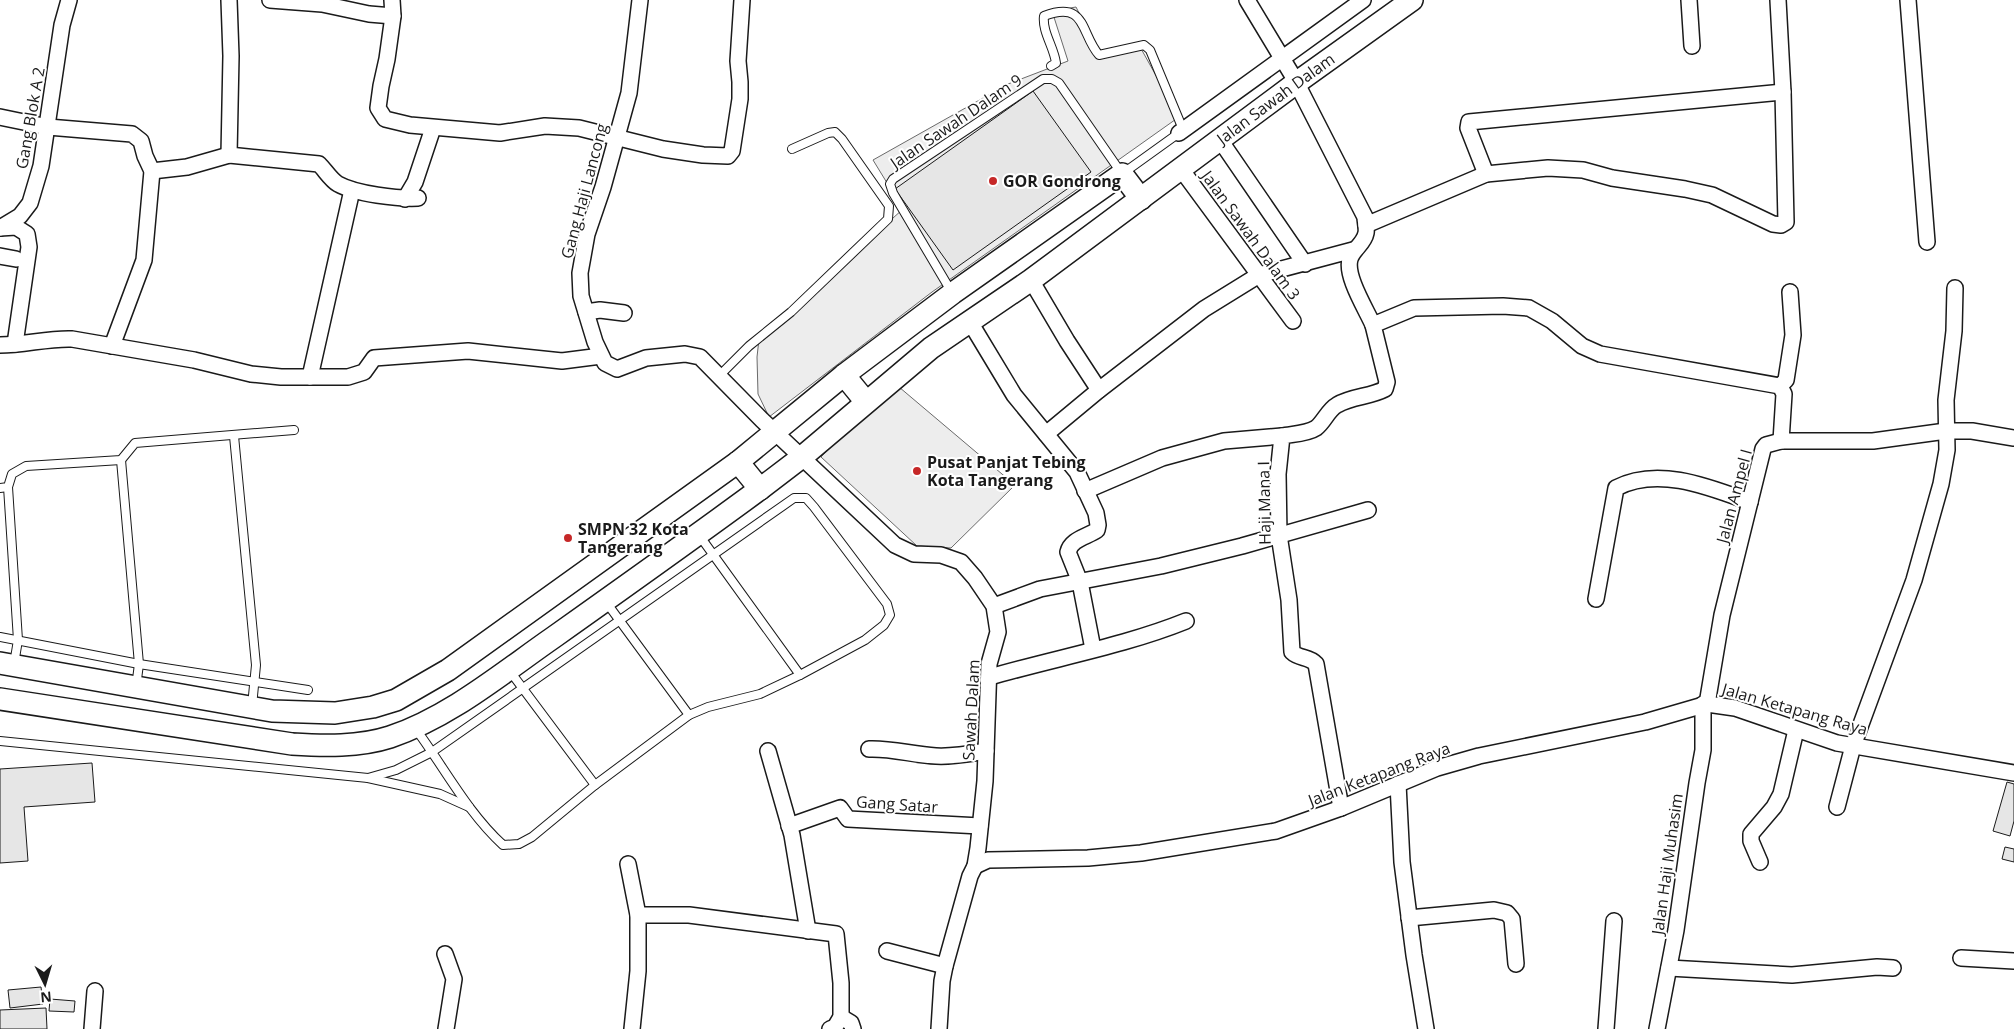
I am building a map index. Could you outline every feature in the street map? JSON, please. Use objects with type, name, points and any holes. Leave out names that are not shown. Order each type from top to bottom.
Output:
[{"type":"street","name":"Gang Blok A 2","points":[[0,228],[20,216],[30,203],[41,166],[62,25],[69,0]]},
{"type":"street","points":[[229,0],[232,56],[229,155]]},
{"type":"street","points":[[270,0],[322,4],[369,14],[393,16]]},
{"type":"street","points":[[392,0],[393,16],[378,108],[385,119],[433,128],[500,133],[544,126],[579,128],[663,149],[703,155],[728,156],[732,151],[740,99],[738,61],[742,0]]},
{"type":"street","name":"Gang Haji Lancong","points":[[601,356],[581,296],[580,272],[587,234],[604,187],[616,136],[629,93],[640,0]]},
{"type":"street","points":[[1046,434],[1099,390],[1204,309],[1259,275],[1353,250],[1362,242],[1366,233],[1365,217],[1289,71],[1246,0]]},
{"type":"street","points":[[1179,133],[1289,71],[1363,0]]},
{"type":"street","points":[[1689,0],[1692,46]]},
{"type":"street","points":[[1366,224],[1486,174],[1548,168],[1583,170],[1612,178],[1712,195],[1757,218],[1781,225],[1786,222],[1783,92],[1778,0]]},
{"type":"street","points":[[1908,0],[1927,242]]},
{"type":"street","name":"Jalan Sawah Dalam","points":[[1129,183],[1181,169],[1220,140],[1289,71],[1403,2]]},
{"type":"street","points":[[1486,174],[1468,128],[1469,122],[1783,92]]},
{"type":"street","points":[[0,116],[48,127],[132,134],[141,141],[152,172],[144,260],[112,346]]},
{"type":"street","points":[[152,172],[187,167],[229,155],[319,164],[337,184],[352,190],[366,194],[412,198],[415,182],[433,128]]},
{"type":"street","points":[[1220,140],[1305,264]]},
{"type":"street","name":"Jalan Sawah Dalam 3","points":[[1181,169],[1293,321]]},
{"type":"street","points":[[0,699],[56,690],[136,687],[251,708],[302,714],[335,713],[373,707],[405,714],[447,710],[699,534],[931,348],[1031,280],[1129,183]]},
{"type":"street","points":[[7,665],[56,690],[260,740],[327,746],[358,744],[388,738],[405,714],[448,670],[740,464],[778,435],[844,376],[953,293],[1129,183]]},
{"type":"street","points":[[310,377],[352,190]]},
{"type":"street","points":[[0,228],[16,228],[27,234],[29,247],[7,344],[38,342],[52,338],[72,339],[194,360],[251,374],[281,377],[348,377],[364,372],[374,358],[468,351],[562,361],[601,356],[605,363],[617,369],[646,358],[693,355],[700,357],[778,435]]},
{"type":"street","points":[[1085,491],[1171,455],[1224,441],[1282,436],[1316,428],[1335,406],[1347,400],[1378,393],[1385,389],[1388,382],[1373,325],[1349,274],[1349,261],[1353,250]]},
{"type":"street","points":[[0,256],[16,258]]},
{"type":"street","points":[[1031,280],[1099,390]]},
{"type":"street","points":[[1837,807],[1853,746],[1914,580],[1941,484],[1946,450],[1946,400],[1954,331],[1955,288]]},
{"type":"street","points":[[1780,386],[1786,380],[1792,352],[1793,335],[1790,292]]},
{"type":"street","points":[[1373,325],[1414,308],[1502,306],[1529,308],[1552,321],[1582,346],[1600,354],[1780,386]]},
{"type":"street","points":[[586,312],[600,310],[624,313]]},
{"type":"street","points":[[970,322],[1014,395],[1077,472],[1096,513],[1097,530],[1075,541],[1069,546],[1068,552],[1080,582],[1093,649]]},
{"type":"street","points":[[844,376],[866,402]]},
{"type":"street","points":[[1780,386],[1784,394],[1781,441],[1873,441],[1946,431],[1972,431],[2014,438]]},
{"type":"street","name":"Sawah Dalam","points":[[778,435],[896,545],[914,554],[941,555],[961,562],[975,578],[994,606],[998,632],[990,664],[986,751],[975,866]]},
{"type":"street","name":"Haji Mana I","points":[[1282,436],[1278,474],[1279,535],[1289,600],[1292,652],[1296,656],[1312,660],[1316,664],[1341,808]]},
{"type":"street","name":"Jalan Ampel I","points":[[1705,704],[1722,615],[1763,449],[1766,445],[1781,441]]},
{"type":"street","points":[[740,464],[758,487]]},
{"type":"street","points":[[1596,599],[1616,488],[1630,482],[1664,479],[1711,487],[1750,502]]},
{"type":"street","points":[[994,606],[1040,589],[1161,566],[1242,546],[1368,510]]},
{"type":"street","points":[[990,677],[1093,649],[1150,636],[1186,622]]},
{"type":"street","name":"Jalan Ketapang Raya","points":[[975,866],[988,860],[1088,858],[1140,853],[1276,831],[1341,808],[1437,768],[1645,722],[1705,704],[1735,708],[1818,738],[1853,746],[2014,773]]},
{"type":"street","name":"Jalan Haji Muhasim","points":[[1657,1029],[1676,930],[1697,782],[1701,766],[1705,704]]},
{"type":"street","points":[[1760,862],[1751,841],[1751,834],[1774,807],[1781,794],[1796,730]]},
{"type":"street","points":[[870,749],[887,748],[902,752],[953,756],[986,751]]},
{"type":"street","points":[[768,751],[789,826],[808,931]]},
{"type":"street","points":[[1398,784],[1402,862],[1426,1029]]},
{"type":"street","name":"Gang Satar","points":[[789,826],[840,808],[848,820],[980,826]]},
{"type":"street","points":[[628,864],[638,915],[638,971],[632,1029]]},
{"type":"street","points":[[939,1029],[942,980],[945,966],[970,876],[975,866]]},
{"type":"street","points":[[1409,918],[1494,910],[1507,913],[1512,919],[1516,964]]},
{"type":"street","points":[[638,915],[689,915],[836,934],[841,983],[841,1017],[835,1028],[830,1029]]},
{"type":"street","points":[[1606,1029],[1614,921]]},
{"type":"street","points":[[886,950],[945,966]]},
{"type":"street","points":[[445,954],[454,979],[446,1029]]},
{"type":"street","points":[[1961,958],[2014,961]]},
{"type":"street","points":[[1669,968],[1792,975],[1877,967],[1893,968]]},
{"type":"street","points":[[92,1029],[95,992]]},
{"type":"street","points":[[841,1017],[851,1023],[853,1029]]},
{"type":"lane","points":[[1051,66],[1056,63],[1055,56],[1043,24],[1044,16],[1052,12],[1076,11],[1080,16],[1093,48],[1099,55],[1144,45],[1150,50],[1182,126],[1179,133],[1129,183]]},
{"type":"lane","name":"Jalan Sawah Dalam 9","points":[[953,293],[893,193],[890,184],[893,179],[1043,79],[1059,83],[1129,183]]},
{"type":"lane","points":[[719,376],[749,346],[791,312],[888,219],[889,206],[864,168],[835,132],[828,133],[792,150]]},
{"type":"lane","points":[[136,687],[139,664],[121,460],[135,443],[294,430]]},
{"type":"lane","points":[[234,436],[256,665],[251,708]]},
{"type":"lane","points":[[7,665],[18,640],[4,487],[12,474],[26,466],[121,460]]},
{"type":"lane","points":[[368,778],[396,770],[432,752],[794,498],[806,498],[887,604],[890,615],[884,625],[865,640],[800,675],[760,694],[708,707],[689,715],[594,785],[532,837],[519,844],[503,845],[469,807],[432,752],[405,714]]},
{"type":"lane","points":[[699,534],[800,675]]},
{"type":"lane","points":[[605,600],[689,715]]},
{"type":"lane","points":[[0,637],[139,664],[308,690]]},
{"type":"lane","points":[[508,669],[594,785]]},
{"type":"lane","points":[[0,741],[368,778],[440,794],[469,807]]},
{"type":"shaded area","points":[[1076,7],[1101,57],[1139,45],[1179,117],[932,292],[769,417],[758,394],[757,357],[759,339],[903,209],[873,160],[1008,84],[1068,61],[1052,11]]},
{"type":"shaded area","name":"Pusat Panjat Tebing Kota Tangerang","points":[[899,387],[1015,485],[951,548],[917,546],[821,457],[860,416]]},
{"type":"building","name":"GOR Gondrong","points":[[1033,91],[1091,172],[953,270],[895,189]]},
{"type":"building","points":[[92,763],[95,802],[24,807],[28,861],[0,863],[0,769]]},
{"type":"building","points":[[2007,782],[2014,784],[2014,821],[2010,836],[1993,831]]},
{"type":"building","points":[[2005,847],[2014,849],[2014,862],[2002,859]]},
{"type":"building","points":[[41,987],[43,1004],[10,1008],[8,990]]},
{"type":"building","points":[[50,999],[75,1001],[74,1012],[49,1011]]},
{"type":"building","points":[[46,1008],[47,1029],[0,1029],[0,1010]]},
{"type":"place","name":"GOR Gondrong","points":[[993,181]]},
{"type":"place","name":"Pusat Panjat Tebing Kota Tangerang","points":[[917,471]]},
{"type":"place","name":"SMPN 32 Kota Tangerang","points":[[568,538]]}]
